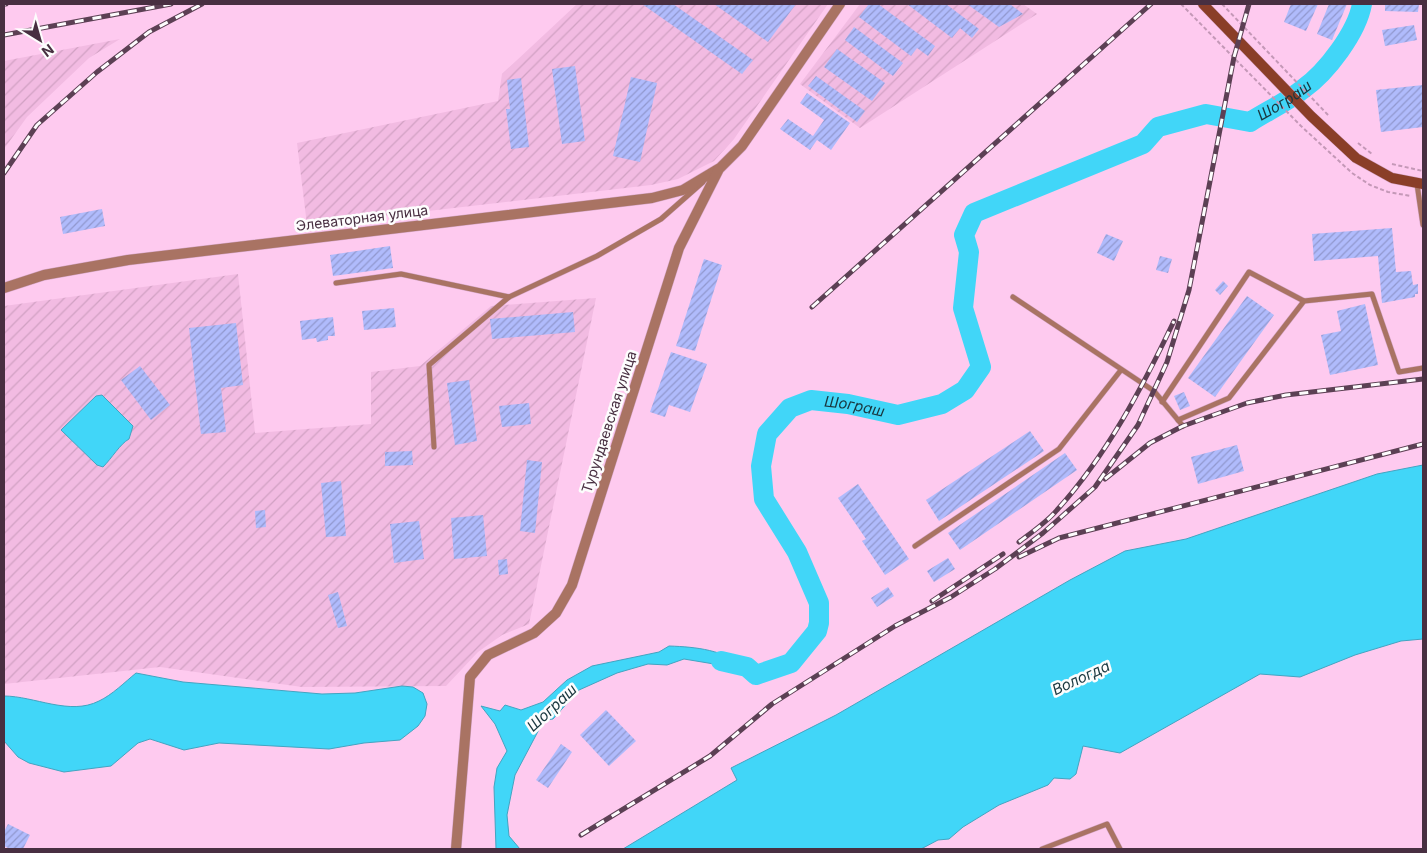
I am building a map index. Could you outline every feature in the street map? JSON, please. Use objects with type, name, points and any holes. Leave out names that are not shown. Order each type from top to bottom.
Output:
[{"type":"street","name":"Турундаевская улица","points":[[456,849],[470,677],[488,655],[534,633],[556,613],[572,585],[679,248],[719,169],[742,146],[840,4]]},
{"type":"street","points":[[1203,4],[1336,141],[1373,170],[1392,178],[1420,184]]},
{"type":"street","name":"Элеваторная улица","points":[[4,288],[44,275],[128,260],[652,198],[683,190],[719,169]]},
{"type":"lane","points":[[434,447],[428,388],[429,365],[509,297],[597,256],[661,219],[719,169]]},
{"type":"lane","points":[[1420,184],[1423,226]]},
{"type":"lane","points":[[1162,402],[1249,272],[1304,301],[1372,294],[1399,372],[1423,368]]},
{"type":"lane","points":[[336,283],[400,274],[509,297]]},
{"type":"lane","points":[[1013,297],[1154,391],[1183,426]]},
{"type":"lane","points":[[1178,420],[1229,398],[1304,301]]},
{"type":"lane","points":[[915,546],[1059,449],[1121,370]]},
{"type":"lane","points":[[1042,849],[1106,824],[1120,849]]},
{"type":"path","points":[[1181,4],[1301,126]]},
{"type":"path","points":[[1222,4],[1332,120]]},
{"type":"path","points":[[1357,143],[1376,156]]},
{"type":"path","points":[[1389,163],[1423,171]]},
{"type":"shaded area","points":[[577,4],[828,4],[734,139],[714,161],[678,179],[651,185],[307,225],[297,143],[498,101],[502,74]]},
{"type":"shaded area","points":[[860,4],[1023,4],[1037,14],[860,128],[800,84]]},
{"type":"shaded area","points":[[120,39],[89,58],[27,117],[4,149],[4,61]]},
{"type":"shaded area","points":[[238,274],[255,433],[371,424],[371,372],[420,366],[491,306],[596,298],[529,624],[502,635],[478,652],[446,686],[302,687],[160,667],[4,684],[4,306]]},
{"type":"water","points":[[102,395],[133,426],[129,439],[122,444],[103,467],[97,465],[61,430],[96,396]]},
{"type":"water","name":"Вологда","points":[[1423,465],[1423,639],[1401,641],[1355,655],[1300,677],[1260,674],[1120,753],[1083,746],[1076,774],[1070,779],[1054,778],[1048,785],[999,805],[963,827],[949,839],[938,840],[921,849],[623,849],[737,780],[731,768],[836,715],[1070,580],[1125,551],[1186,539],[1377,474]]},
{"type":"water","points":[[669,646],[690,647],[719,653],[747,667],[732,667],[684,659],[667,665],[648,664],[617,673],[579,690],[553,719],[544,720],[515,775],[507,815],[509,836],[520,849],[496,849],[494,787],[497,768],[507,751],[495,724],[481,706],[500,711],[505,705],[521,710],[543,702],[567,680],[592,666],[659,652]]},
{"type":"water","points":[[136,673],[183,682],[322,694],[355,693],[402,686],[413,687],[423,693],[427,704],[425,716],[418,726],[400,740],[364,743],[329,749],[219,743],[184,750],[150,739],[138,743],[111,766],[64,772],[29,763],[18,757],[4,741],[4,696],[64,706],[88,705],[109,695]]},
{"type":"building","points":[[642,4],[673,4],[753,60],[742,74]]},
{"type":"building","points":[[714,4],[796,4],[768,42]]},
{"type":"building","points":[[869,4],[878,4],[935,46],[928,56],[917,48],[911,56],[859,17]]},
{"type":"building","points":[[907,4],[946,4],[979,29],[972,38],[960,28],[952,38]]},
{"type":"building","points":[[967,4],[1010,4],[1023,14],[999,27]]},
{"type":"building","points":[[1291,4],[1318,4],[1306,31],[1284,22]]},
{"type":"building","points":[[1329,4],[1347,4],[1332,40],[1317,34]]},
{"type":"building","points":[[1385,4],[1419,4],[1418,12],[1385,11]]},
{"type":"building","points":[[1414,25],[1417,40],[1385,46],[1382,30]]},
{"type":"building","points":[[854,27],[903,63],[893,76],[845,40]]},
{"type":"building","points":[[837,49],[885,83],[872,101],[824,67]]},
{"type":"building","points":[[575,66],[585,141],[562,144],[552,69]]},
{"type":"building","points":[[816,76],[865,111],[857,122],[808,86]]},
{"type":"building","points":[[631,77],[657,83],[640,162],[613,156]]},
{"type":"building","points":[[521,78],[529,147],[511,149],[506,109],[510,109],[507,80]]},
{"type":"building","points":[[1423,85],[1423,127],[1381,132],[1376,90]]},
{"type":"building","points":[[807,93],[850,123],[831,150],[817,140],[810,150],[780,129],[788,119],[813,136],[824,120],[800,103]]},
{"type":"building","points":[[102,209],[105,226],[63,234],[60,217]]},
{"type":"building","points":[[1392,228],[1396,272],[1411,271],[1413,285],[1418,284],[1418,294],[1415,294],[1415,297],[1382,303],[1378,256],[1314,261],[1312,234]]},
{"type":"building","points":[[1106,234],[1123,241],[1114,261],[1097,253]]},
{"type":"building","points":[[390,246],[393,268],[333,276],[330,255]]},
{"type":"building","points":[[1160,256],[1172,259],[1168,273],[1156,270]]},
{"type":"building","points":[[704,259],[722,265],[695,351],[676,346]]},
{"type":"building","points":[[1223,281],[1228,286],[1220,295],[1215,290]]},
{"type":"building","points":[[1247,296],[1274,315],[1215,397],[1188,378]]},
{"type":"building","points":[[1365,304],[1378,365],[1330,375],[1321,335],[1341,331],[1337,311]]},
{"type":"building","points":[[394,308],[396,327],[364,330],[362,311]]},
{"type":"building","points":[[573,312],[575,332],[492,339],[490,319]]},
{"type":"building","points":[[333,317],[335,336],[328,336],[328,340],[317,342],[316,338],[302,340],[300,321]]},
{"type":"building","points":[[236,323],[243,385],[221,388],[226,432],[201,434],[189,328]]},
{"type":"building","points":[[671,352],[707,364],[690,412],[669,405],[665,417],[650,412]]},
{"type":"building","points":[[140,366],[170,405],[151,420],[121,380]]},
{"type":"building","points":[[469,380],[477,441],[455,445],[447,383]]},
{"type":"building","points":[[1184,392],[1190,406],[1180,410],[1174,396]]},
{"type":"building","points":[[529,403],[531,424],[502,427],[499,406]]},
{"type":"building","points":[[1030,431],[1044,451],[939,521],[926,500]]},
{"type":"building","points":[[1237,445],[1244,471],[1198,484],[1191,457]]},
{"type":"building","points":[[412,451],[413,465],[385,466],[385,452]]},
{"type":"building","points":[[1065,453],[1077,470],[960,550],[948,533]]},
{"type":"building","points":[[527,460],[542,462],[535,533],[520,531]]},
{"type":"building","points":[[341,481],[346,536],[326,537],[321,483]]},
{"type":"building","points":[[858,484],[909,559],[885,575],[862,541],[866,539],[838,498]]},
{"type":"building","points":[[265,510],[266,527],[256,528],[255,511]]},
{"type":"building","points":[[483,515],[487,556],[454,559],[451,518]]},
{"type":"building","points":[[419,521],[424,559],[394,563],[390,524]]},
{"type":"building","points":[[948,558],[955,569],[934,582],[927,571]]},
{"type":"building","points":[[507,559],[508,574],[499,575],[498,560]]},
{"type":"building","points":[[888,587],[894,596],[877,607],[871,598]]},
{"type":"building","points":[[338,592],[347,626],[338,628],[328,595]]},
{"type":"building","points":[[606,710],[636,741],[609,766],[580,735]]},
{"type":"building","points":[[561,744],[572,752],[548,788],[536,780]]},
{"type":"building","points":[[8,824],[30,835],[23,849],[10,849],[4,846],[4,832]]},
{"type":"waterway","name":"Шограш","points":[[721,661],[747,667],[756,675],[791,663],[817,631],[819,623],[819,603],[797,552],[764,499],[761,466],[767,434],[790,408],[811,400],[848,404],[898,415],[942,404],[965,390],[981,367],[963,308],[969,252],[964,235],[974,213],[1143,144],[1158,127],[1206,114],[1250,122],[1297,94],[1322,72],[1340,51],[1354,27],[1362,4]]},
{"type":"railway","points":[[4,35],[171,4]]},
{"type":"railway","points":[[4,173],[37,125],[97,72],[149,32],[202,4]]},
{"type":"railway","points":[[812,307],[1151,4]]},
{"type":"railway","points":[[581,835],[710,756],[772,704],[895,626],[951,597],[995,569],[1043,533],[1095,487],[1138,425],[1167,362],[1189,290],[1234,57],[1249,4]]},
{"type":"railway","points":[[1019,542],[1053,514],[1092,467],[1136,396],[1174,321]]},
{"type":"railway","points":[[1105,479],[1150,443],[1183,426],[1247,403],[1286,395],[1423,379]]},
{"type":"railway","points":[[1019,557],[1059,538],[1423,444]]},
{"type":"railway","points":[[932,601],[1003,554]]}]
